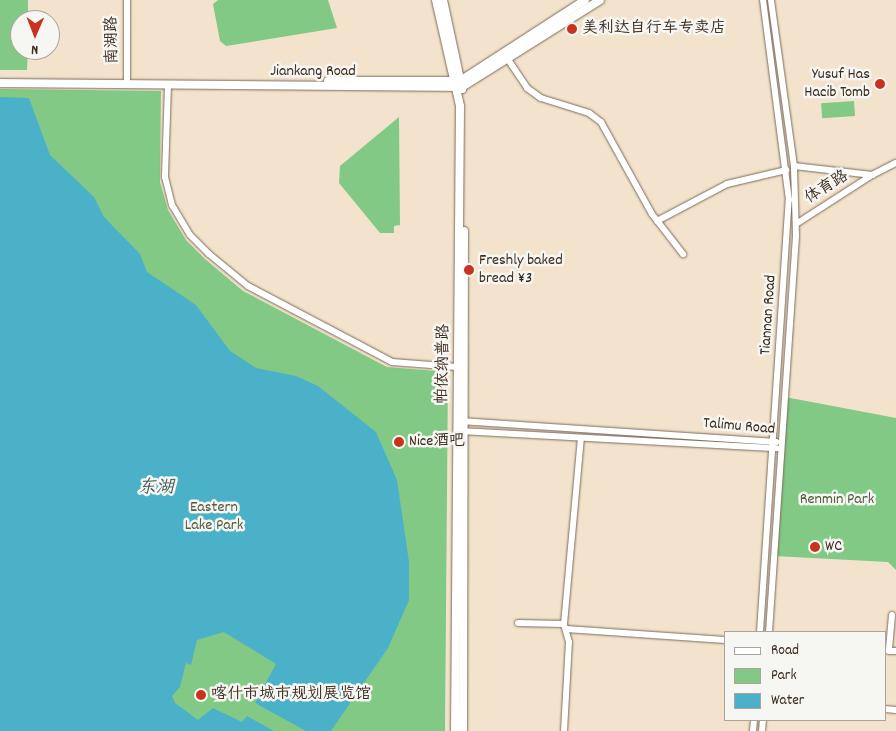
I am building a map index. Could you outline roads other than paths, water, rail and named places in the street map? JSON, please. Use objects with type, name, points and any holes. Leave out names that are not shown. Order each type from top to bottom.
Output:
[{"type":"main road","name":"帕依纳普路","points":[[436,0],[460,83],[457,367],[461,422],[465,431],[463,731]]},
{"type":"main road","name":"帕依纳普路","points":[[442,0],[460,83],[461,422],[457,431],[455,731]]},
{"type":"main road","points":[[505,55],[585,0]]},
{"type":"main road","points":[[460,83],[600,0]]},
{"type":"main road","name":"Jiankang Road","points":[[0,78],[460,83]]},
{"type":"main road","name":"Jiankang Road","points":[[0,83],[168,85],[460,83]]},
{"type":"street","name":"南湖路","points":[[127,0],[127,80]]},
{"type":"street","name":"Tiannan Road","points":[[760,631],[788,243],[786,170],[763,0]]},
{"type":"street","name":"Tiannan Road","points":[[769,631],[796,224],[794,166],[771,0]]},
{"type":"street","points":[[505,55],[527,88],[541,98],[589,113],[602,122],[657,221],[682,254]]},
{"type":"street","points":[[168,85],[165,177],[172,205],[190,235],[209,254],[248,286],[392,362],[457,367]]},
{"type":"street","name":"体育路","points":[[796,224],[872,175],[896,163]]},
{"type":"street","name":"体育路","points":[[794,166],[872,175]]},
{"type":"street","points":[[657,221],[726,184],[786,170]]},
{"type":"street","name":"Talimu Road","points":[[461,422],[774,441],[782,445]]},
{"type":"street","name":"Talimu Road","points":[[457,431],[773,450],[782,445]]},
{"type":"street","points":[[564,731],[569,642],[565,627],[581,438]]},
{"type":"street","points":[[892,615],[889,651],[896,651]]},
{"type":"street","points":[[518,623],[724,640]]},
{"type":"water","name":"东湖","points":[[0,97],[29,98],[50,155],[94,197],[104,217],[140,254],[147,272],[196,305],[230,351],[256,368],[296,376],[318,386],[376,432],[397,480],[409,562],[409,600],[388,648],[331,731],[306,731],[255,703],[276,664],[224,632],[197,640],[191,665],[186,663],[180,687],[172,696],[175,703],[198,720],[213,708],[242,722],[247,716],[274,731],[0,731]]},
{"type":"place","name":"美利达自行车专卖店","points":[[572,29]]},
{"type":"place","name":"Yusuf Has Hacib Tomb","points":[[880,84]]},
{"type":"place","name":"Freshly baked bread ¥3","points":[[469,270]]},
{"type":"place","name":"Nice酒吧","points":[[399,442]]},
{"type":"place","name":"WC","points":[[815,547]]},
{"type":"place","name":"喀什市城市规划展览馆","points":[[201,695]]},
{"type":"park label","name":"Renmin Park","points":[[837,500]]},
{"type":"park label","name":"Eastern Lake Park","points":[[214,517]]}]
